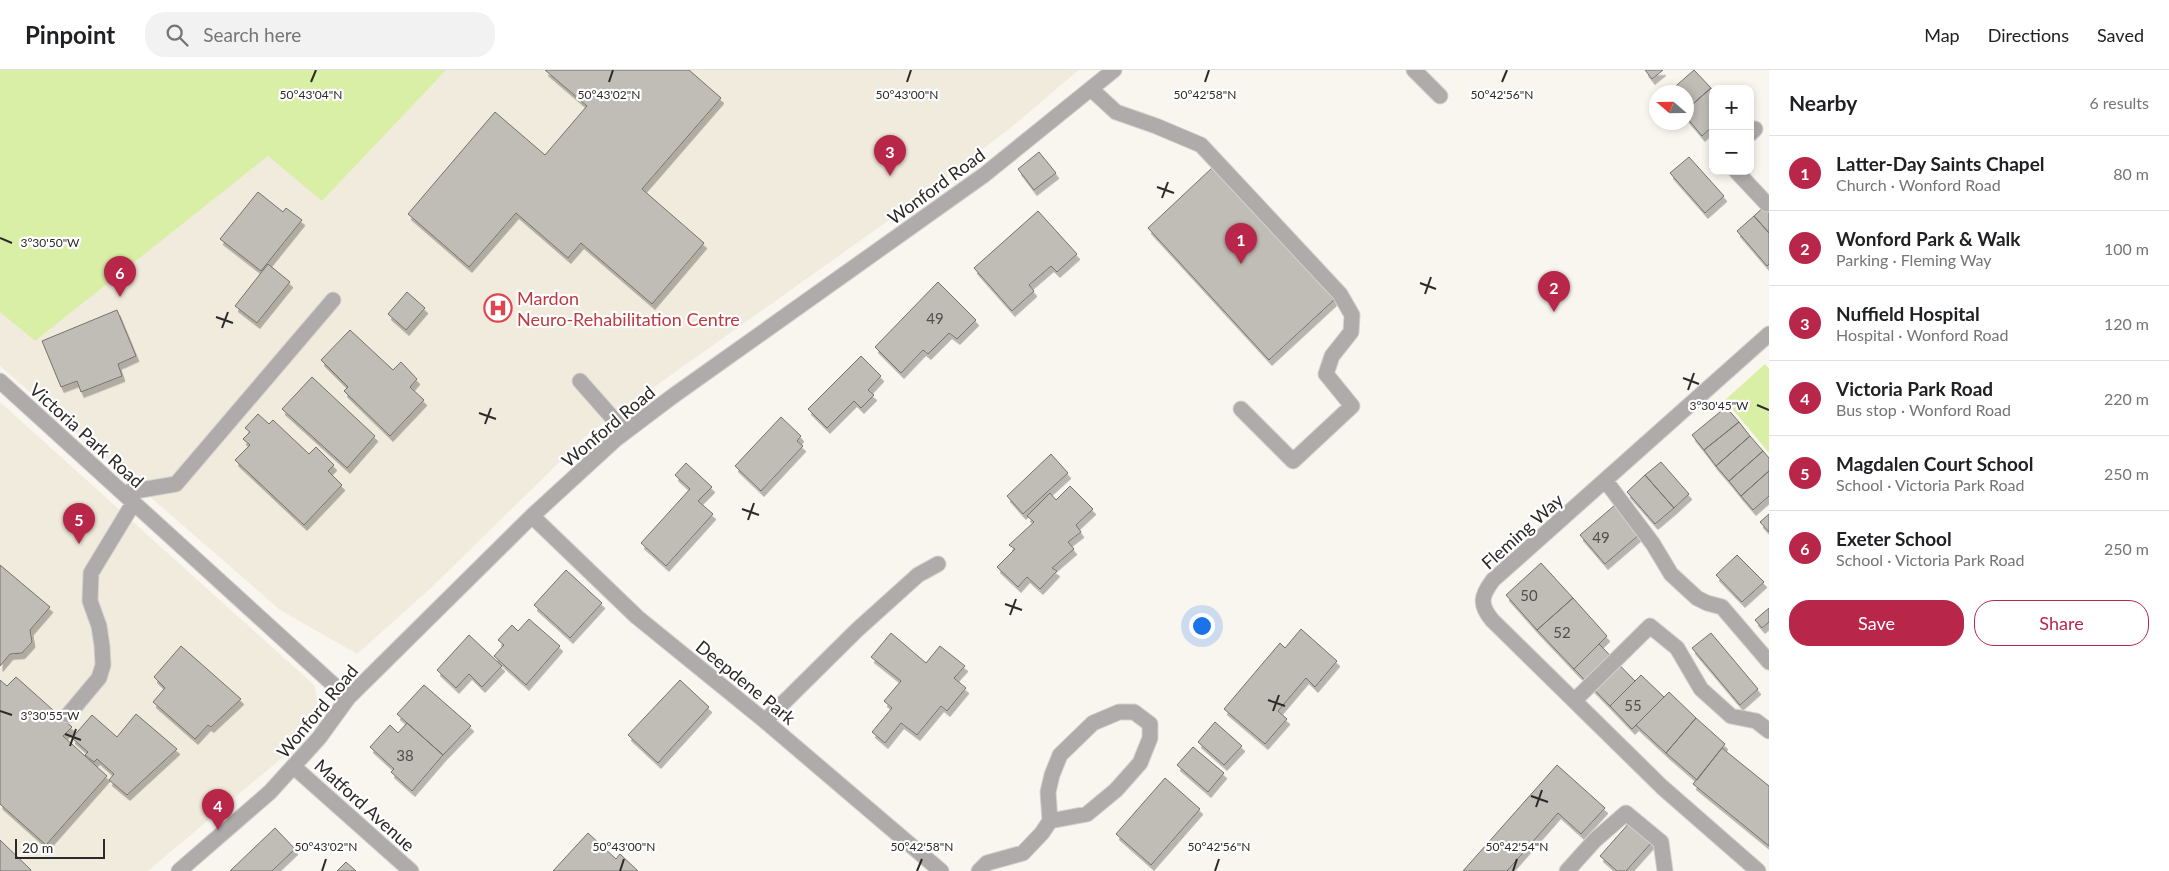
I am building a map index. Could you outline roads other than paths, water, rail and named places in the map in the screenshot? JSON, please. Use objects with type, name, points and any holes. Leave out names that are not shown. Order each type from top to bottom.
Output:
[{"type":"street","name":"Wonford Road","points":[[179,871],[270,792],[294,767],[348,698],[532,516],[626,432],[984,175],[1114,70]]},
{"type":"street","points":[[1414,70],[1440,96]]},
{"type":"street","points":[[1091,89],[1116,112],[1201,145],[1340,294],[1352,314],[1351,332],[1332,356],[1326,374],[1352,406],[1293,461],[1241,409]]},
{"type":"street","points":[[1740,175],[1767,204]]},
{"type":"street","points":[[68,716],[98,678],[103,665],[99,626],[90,601],[91,573],[128,497],[176,484],[333,300]]},
{"type":"street","name":"Fleming Way","points":[[1758,871],[1662,786],[1492,620],[1485,610],[1483,600],[1485,591],[1493,580],[1769,334]]},
{"type":"street","name":"Victoria Park Road","points":[[0,381],[348,698]]},
{"type":"street","points":[[580,381],[626,432]]},
{"type":"street","points":[[1605,480],[1653,544],[1671,574],[1697,598],[1722,607],[1769,662]]},
{"type":"street","name":"Deepdene Park","points":[[532,516],[637,617],[765,721],[941,871]]},
{"type":"street","points":[[765,721],[864,624],[918,575],[938,564]]},
{"type":"street","points":[[1575,700],[1650,626],[1677,648],[1701,689],[1731,716],[1756,721],[1769,731]]},
{"type":"street","points":[[979,871],[987,863],[1023,853],[1042,833],[1050,821],[1048,792],[1060,755],[1093,723],[1119,712],[1134,712],[1150,724],[1150,738],[1140,763],[1116,790],[1087,814],[1050,821]]},
{"type":"street","name":"Matford Avenue","points":[[294,767],[411,871]]},
{"type":"street","points":[[1567,871],[1596,840],[1626,813],[1661,842],[1665,871]]},
{"type":"place","name":"Nuffield Hospital","points":[[890,176]]},
{"type":"place","name":"Latter-Day Saints Chapel","points":[[1241,264]]},
{"type":"place","name":"Exeter School","points":[[120,297]]},
{"type":"place","name":"Mardon Neuro-Rehabilitation Centre","points":[[498,308]]},
{"type":"place","name":"Wonford Park & Walk","points":[[1554,312]]},
{"type":"place","name":"Magdalen Court School","points":[[79,544]]},
{"type":"place","name":"Victoria Park Road","points":[[218,830]]}]
